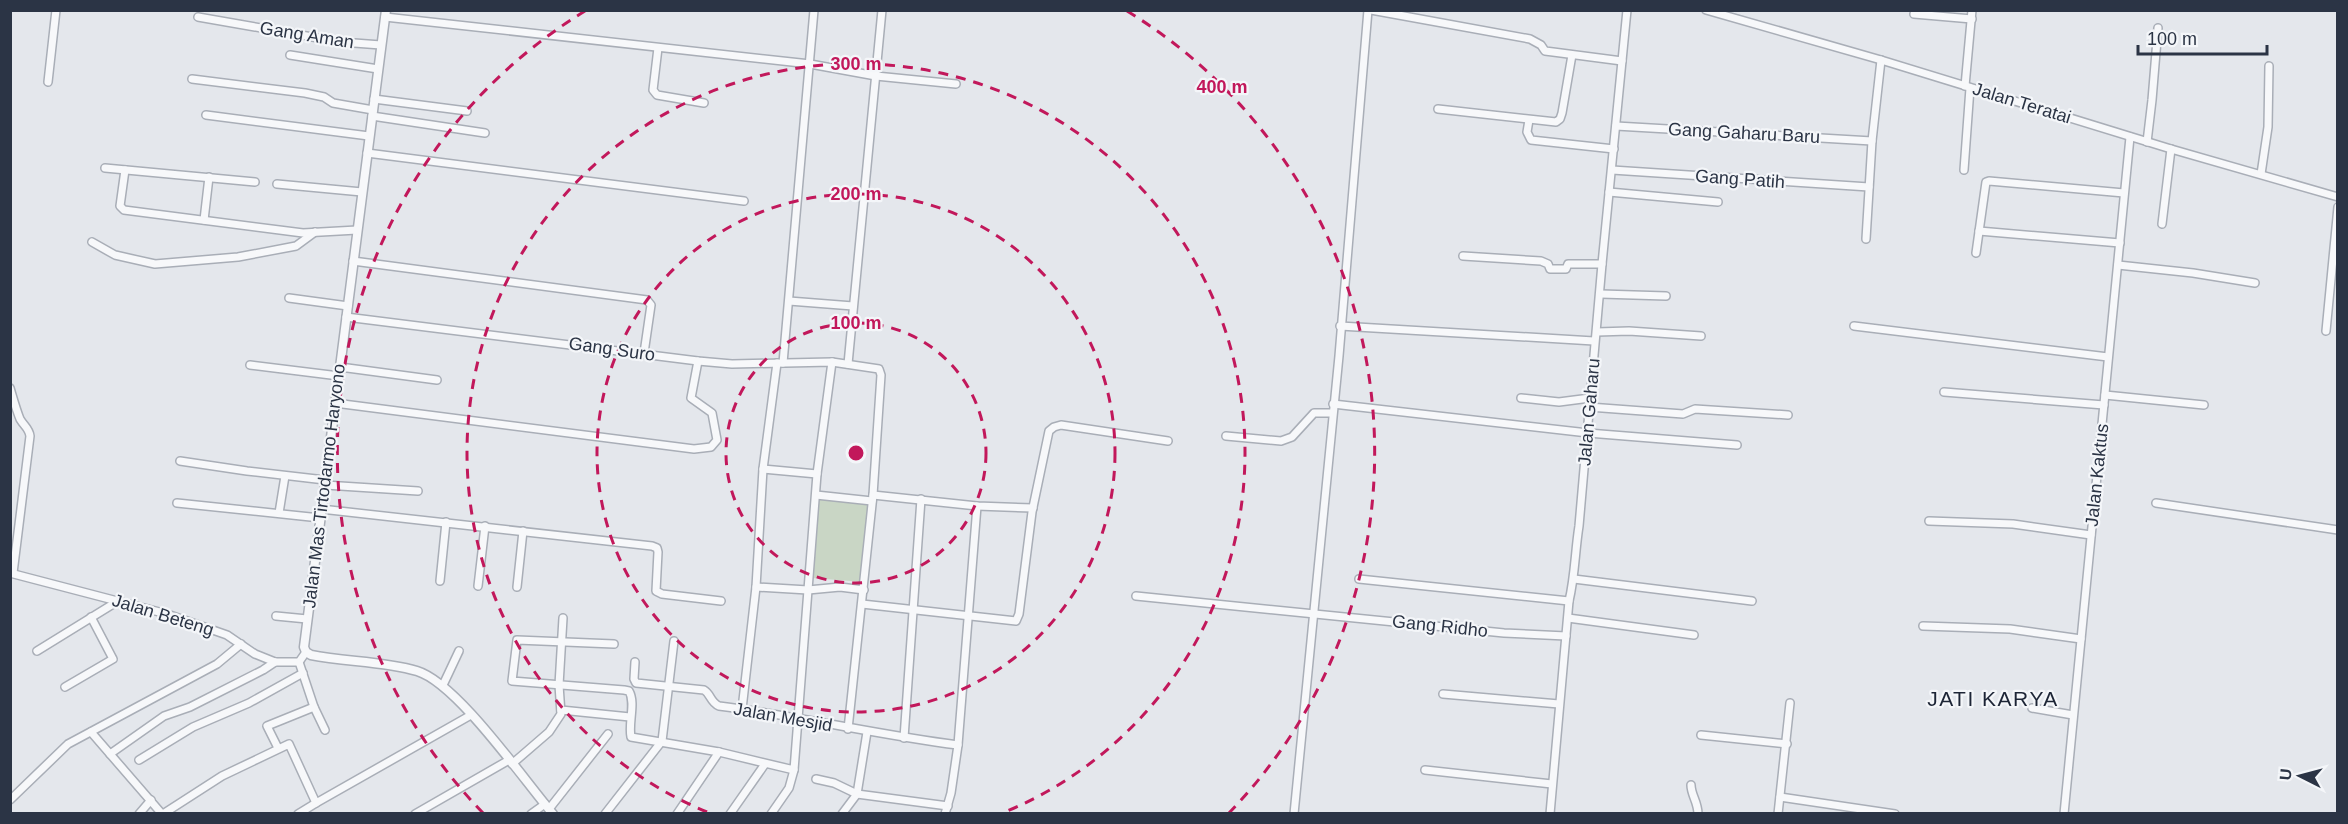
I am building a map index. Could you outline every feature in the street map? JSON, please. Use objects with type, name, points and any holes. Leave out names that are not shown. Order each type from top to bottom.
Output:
[{"type":"street","points":[[48,82],[56,10]]},
{"type":"street","points":[[742,709],[756,587],[763,469],[789,302],[814,10]]},
{"type":"street","points":[[848,364],[882,10]]},
{"type":"street","points":[[1294,813],[1369,10],[1530,39],[1541,45],[1545,51],[1622,61]]},
{"type":"street","name":"Jalan Gaharu","points":[[1550,813],[1627,10]]},
{"type":"street","name":"Jalan Teratai","points":[[1706,10],[2337,197]]},
{"type":"street","points":[[1964,170],[1972,10]]},
{"type":"street","points":[[385,14],[658,48],[810,64],[876,76],[956,84]]},
{"type":"street","name":"Jalan Mas Tirtodarmo Haryono","points":[[306,652],[304,645],[307,619],[385,14]]},
{"type":"street","points":[[1914,14],[1971,19]]},
{"type":"street","name":"Gang Aman","points":[[198,17],[341,42],[381,45]]},
{"type":"street","points":[[2147,142],[2158,28]]},
{"type":"street","points":[[658,48],[653,90],[657,95],[704,103]]},
{"type":"street","points":[[290,55],[378,69]]},
{"type":"street","points":[[1438,109],[1556,122],[1560,119],[1572,55]]},
{"type":"street","points":[[1866,239],[1872,141],[1881,60]]},
{"type":"street","points":[[2261,174],[2268,127],[2269,66]]},
{"type":"street","points":[[192,79],[305,93],[324,97],[333,104],[372,113],[485,133]]},
{"type":"street","points":[[374,99],[467,111]]},
{"type":"street","points":[[206,115],[369,136]]},
{"type":"street","points":[[1529,120],[1527,132],[1531,140],[1614,149]]},
{"type":"street","name":"Gang Gaharu Baru","points":[[1616,126],[1872,141]]},
{"type":"street","name":"Jalan Kaktus","points":[[2064,813],[2130,136]]},
{"type":"street","points":[[2162,225],[2172,149]]},
{"type":"street","points":[[367,153],[744,201]]},
{"type":"street","points":[[105,168],[255,182]]},
{"type":"street","points":[[125,170],[121,209],[303,232],[357,230]]},
{"type":"street","name":"Gang Patih","points":[[1612,170],[1869,187]]},
{"type":"street","points":[[204,220],[209,177]]},
{"type":"street","points":[[1976,254],[1986,182],[2124,193]]},
{"type":"street","points":[[276,184],[362,192]]},
{"type":"street","points":[[1609,192],[1718,202]]},
{"type":"street","points":[[2326,331],[2337,207]]},
{"type":"street","points":[[1979,231],[2120,243]]},
{"type":"street","points":[[92,242],[115,255],[155,264],[238,257],[297,246],[315,232]]},
{"type":"street","points":[[1463,256],[1541,261],[1548,264],[1550,269],[1557,270],[1566,269],[1568,264],[1602,264]]},
{"type":"street","points":[[353,261],[647,300],[651,305],[644,353]]},
{"type":"street","points":[[2118,265],[2193,273],[2255,283]]},
{"type":"street","points":[[1600,294],[1666,296]]},
{"type":"street","points":[[289,298],[348,306]]},
{"type":"street","points":[[789,302],[853,306]]},
{"type":"street","name":"Gang Suro","points":[[346,317],[698,361],[732,364],[832,362],[879,369],[881,375],[872,498]]},
{"type":"street","points":[[1340,326],[1594,341]]},
{"type":"street","points":[[1854,326],[2108,357]]},
{"type":"street","points":[[1597,332],[1641,331],[1701,336]]},
{"type":"street","points":[[335,403],[694,449],[711,447],[717,440],[712,413],[691,398],[698,361]]},
{"type":"street","points":[[771,813],[789,788],[794,770],[800,717],[817,474],[832,362]]},
{"type":"street","points":[[250,365],[339,376]]},
{"type":"street","points":[[340,367],[437,380]]},
{"type":"street","points":[[10,388],[18,414],[22,423],[29,429],[30,436],[12,573]]},
{"type":"street","points":[[1944,392],[2104,405]]},
{"type":"street","points":[[2105,395],[2204,405]]},
{"type":"street","points":[[1521,398],[1559,402],[1590,398]]},
{"type":"street","points":[[1333,404],[1588,434],[1737,445]]},
{"type":"street","points":[[1589,407],[1683,414],[1695,409],[1788,415]]},
{"type":"street","points":[[1226,436],[1281,441],[1296,434],[1314,413],[1332,413]]},
{"type":"street","points":[[861,604],[1016,621],[1019,614],[1033,508],[1049,431],[1061,425],[1168,441]]},
{"type":"street","points":[[180,461],[325,482],[418,491]]},
{"type":"street","points":[[763,469],[817,474]]},
{"type":"street","points":[[279,513],[285,476]]},
{"type":"street","points":[[816,495],[921,499],[977,506],[1033,508]]},
{"type":"street","points":[[848,729],[872,498]]},
{"type":"street","points":[[904,738],[921,499]]},
{"type":"street","points":[[177,503],[279,513],[321,513],[446,522],[655,547],[658,552],[656,591],[662,594],[721,601]]},
{"type":"street","points":[[2156,503],[2337,530]]},
{"type":"street","points":[[816,779],[834,783],[857,794],[947,810],[958,745],[977,506]]},
{"type":"street","points":[[1929,521],[2013,524],[2091,535]]},
{"type":"street","points":[[440,581],[446,522]]},
{"type":"street","points":[[478,586],[485,526]]},
{"type":"street","points":[[517,587],[523,531]]},
{"type":"street","name":"Jalan Beteng","points":[[12,573],[167,614],[226,635],[255,654],[275,662],[299,662]]},
{"type":"street","points":[[1359,579],[1569,601]]},
{"type":"street","points":[[1574,579],[1752,601]]},
{"type":"street","points":[[756,587],[808,590],[840,587],[864,590]]},
{"type":"street","name":"Gang Ridho","points":[[1136,596],[1504,633],[1566,636]]},
{"type":"street","points":[[37,651],[118,601]]},
{"type":"street","points":[[276,616],[307,619]]},
{"type":"street","points":[[65,687],[113,659],[91,617]]},
{"type":"street","points":[[415,813],[510,762],[549,732],[557,722],[561,710],[563,618]]},
{"type":"street","points":[[1568,618],[1694,635]]},
{"type":"street","points":[[1923,626],[2010,629],[2081,639]]},
{"type":"street","points":[[614,644],[562,640],[517,640],[512,679],[514,682],[629,691],[632,698],[631,736],[719,752],[794,770]]},
{"type":"street","points":[[605,813],[662,741],[674,640]]},
{"type":"street","points":[[10,800],[68,744],[217,664],[241,644]]},
{"type":"street","points":[[443,685],[459,651]]},
{"type":"street","points":[[325,730],[314,707],[299,662],[306,652],[315,656],[418,671],[443,685],[549,809]]},
{"type":"street","points":[[110,754],[164,716],[190,707],[264,670],[275,662]]},
{"type":"street","name":"Jalan Mesjid","points":[[635,662],[634,682],[704,690],[708,692],[715,704],[800,717],[848,729],[958,745]]},
{"type":"street","points":[[139,760],[193,727],[249,703],[303,673]]},
{"type":"street","points":[[1443,694],[1559,704]]},
{"type":"street","points":[[1778,813],[1790,703]]},
{"type":"street","points":[[278,748],[267,726],[314,707]]},
{"type":"street","points":[[2032,708],[2073,715]]},
{"type":"street","points":[[561,710],[630,717]]},
{"type":"street","points":[[298,813],[471,715]]},
{"type":"street","points":[[91,732],[162,813],[222,776],[289,744],[316,803]]},
{"type":"street","points":[[842,813],[857,794],[867,732]]},
{"type":"street","points":[[531,813],[549,809],[608,734]]},
{"type":"street","points":[[1701,735],[1787,744]]},
{"type":"street","points":[[677,813],[719,752]]},
{"type":"street","points":[[730,813],[765,764]]},
{"type":"street","points":[[1425,770],[1552,784]]},
{"type":"street","points":[[1690,784],[1691,793],[1697,802],[1698,813]]},
{"type":"street","points":[[1780,797],[1895,813]]},
{"type":"street","points":[[139,813],[151,800]]},
{"type":"green space","points":[[819,499],[870,503],[863,582],[812,578]]},
{"type":"district","name":"JATI KARYA","points":[[1993,698]]}]
